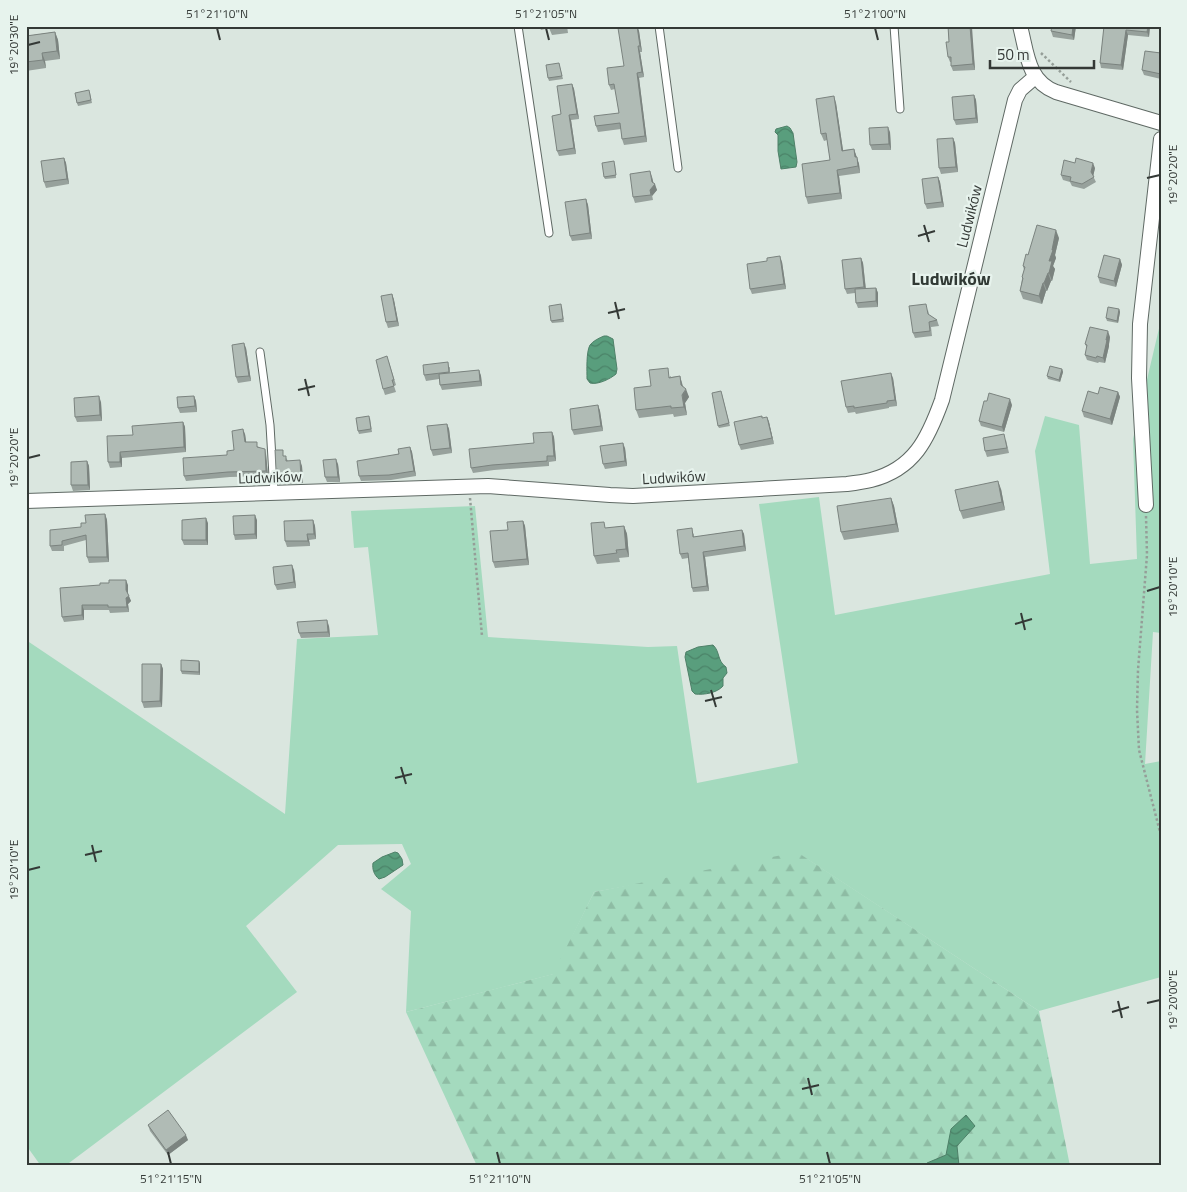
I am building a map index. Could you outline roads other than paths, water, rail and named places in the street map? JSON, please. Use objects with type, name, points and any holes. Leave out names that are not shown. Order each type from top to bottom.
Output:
[{"type":"street","points":[[1020,26],[1031,70],[1046,88],[1161,123]]},
{"type":"street","name":"Ludwików","points":[[26,501],[469,486],[634,496],[848,484],[886,475],[902,466],[914,455],[927,437],[934,422],[942,400],[1014,100],[1020,90],[1035,77]]},
{"type":"street","points":[[1146,505],[1139,378],[1140,333],[1161,139]]},
{"type":"lane","points":[[518,26],[549,233]]},
{"type":"lane","points":[[659,26],[678,168]]},
{"type":"lane","points":[[894,26],[900,109]]},
{"type":"lane","points":[[260,352],[270,425],[274,493]]},
{"type":"water","points":[[787,126],[793,133],[797,162],[796,167],[781,169],[778,135],[775,132],[776,129]]},
{"type":"water","points":[[604,336],[613,339],[616,374],[604,381],[590,383],[587,379],[589,348],[593,342]]},
{"type":"water","points":[[713,645],[721,662],[726,667],[727,673],[723,678],[723,686],[710,693],[695,694],[692,691],[685,657],[686,652],[698,647]]},
{"type":"water","points":[[395,852],[402,859],[403,865],[379,879],[374,872],[373,863]]},
{"type":"water","points":[[966,1115],[975,1126],[957,1146],[959,1166],[925,1166],[927,1163],[946,1155],[951,1129]]},
{"type":"district","name":"Ludwików","points":[[951,278]]}]
